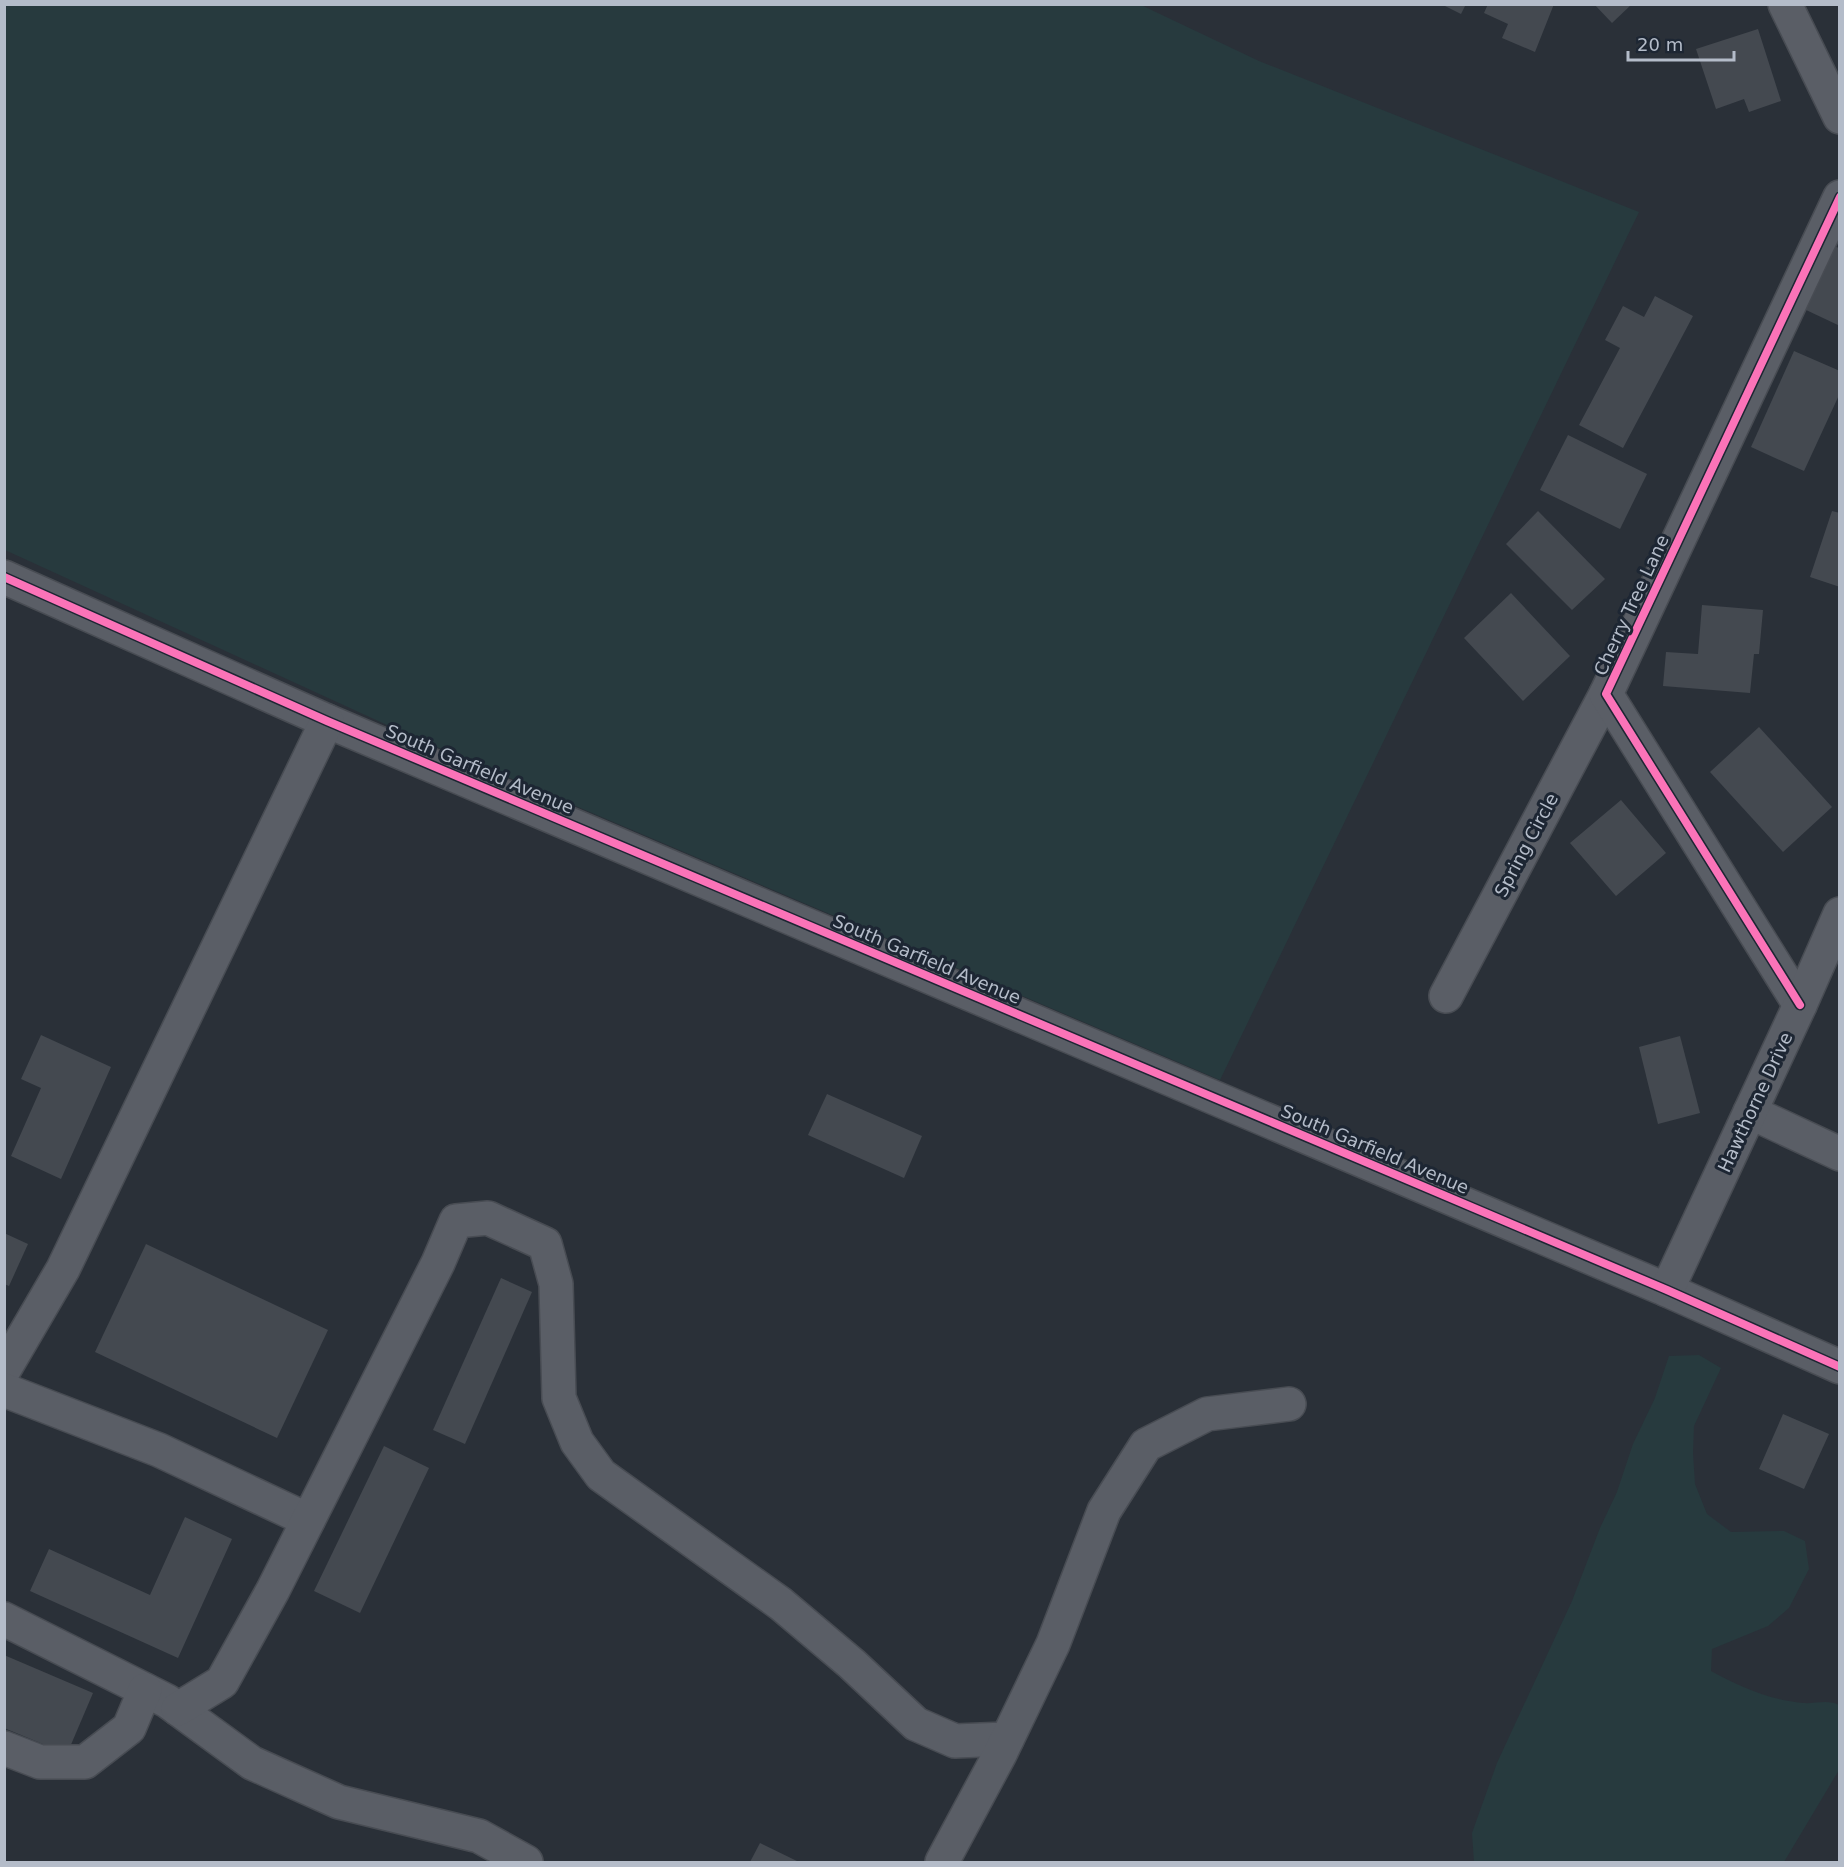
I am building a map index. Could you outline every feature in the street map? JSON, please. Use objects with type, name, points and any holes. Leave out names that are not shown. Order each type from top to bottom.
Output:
[{"type":"street","points":[[1785,4],[1839,117]]},
{"type":"street","name":"Cherry Tree Lane","points":[[1800,1005],[1606,694],[1839,197]]},
{"type":"street","name":"South Garfield Avenue","points":[[4,577],[327,720],[1667,1290],[1839,1367]]},
{"type":"street","name":"Spring Circle","points":[[1446,996],[1606,694]]},
{"type":"street","points":[[4,1370],[63,1269],[327,720]]},
{"type":"street","name":"Hawthorne Drive","points":[[1667,1290],[1800,1005],[1839,914]]},
{"type":"street","points":[[1750,1112],[1839,1154]]},
{"type":"street","points":[[178,1709],[222,1682],[273,1590],[433,1273],[456,1221],[488,1218],[545,1244],[556,1284],[559,1398],[577,1442],[601,1475],[781,1604],[852,1664],[916,1724],[955,1741],[1007,1739]]},
{"type":"street","points":[[4,1390],[159,1450],[308,1520]]},
{"type":"street","points":[[942,1863],[1007,1739],[1053,1644],[1104,1511],[1146,1445],[1207,1414],[1288,1404]]},
{"type":"street","points":[[4,1619],[178,1709],[252,1763],[339,1802],[479,1836],[526,1863]]},
{"type":"street","points":[[4,1748],[40,1762],[85,1762],[129,1728],[145,1690]]},
{"type":"green space","points":[[5,4],[1141,5],[1259,61],[1639,212],[1220,1080],[411,736],[5,550]]},
{"type":"green space","points":[[1699,1355],[1721,1368],[1694,1426],[1695,1484],[1707,1514],[1731,1532],[1784,1531],[1805,1541],[1809,1569],[1789,1608],[1768,1626],[1712,1649],[1711,1671],[1767,1696],[1803,1703],[1830,1702],[1839,1705],[1839,1770],[1784,1862],[1474,1862],[1472,1833],[1497,1763],[1572,1601],[1600,1528],[1617,1492],[1633,1444],[1655,1398],[1669,1356]]},
{"type":"building","points":[[1441,4],[1466,4],[1461,14]]},
{"type":"building","points":[[1488,4],[1554,4],[1535,52],[1502,38],[1508,24],[1484,13]]},
{"type":"building","points":[[1594,4],[1632,4],[1612,23]]},
{"type":"building","points":[[1758,29],[1781,101],[1749,112],[1744,99],[1716,109],[1696,49]]},
{"type":"building","points":[[1835,246],[1840,249],[1840,326],[1804,309]]},
{"type":"building","points":[[1655,296],[1693,316],[1623,448],[1579,425],[1620,348],[1605,340],[1623,306],[1644,317]]},
{"type":"building","points":[[1794,351],[1840,371],[1840,393],[1804,471],[1751,447]]},
{"type":"building","points":[[1568,435],[1647,474],[1620,529],[1540,490]]},
{"type":"building","points":[[1538,511],[1605,579],[1572,610],[1506,544]]},
{"type":"building","points":[[1832,511],[1840,513],[1840,587],[1810,577]]},
{"type":"building","points":[[1511,593],[1570,656],[1523,701],[1464,638]]},
{"type":"building","points":[[1702,605],[1763,610],[1759,654],[1754,654],[1750,693],[1663,686],[1666,652],[1698,654]]},
{"type":"building","points":[[1759,727],[1832,807],[1783,852],[1710,772]]},
{"type":"building","points":[[1621,800],[1666,853],[1616,896],[1570,843]]},
{"type":"building","points":[[41,1035],[111,1067],[61,1179],[11,1156],[41,1088],[21,1079]]},
{"type":"building","points":[[1680,1036],[1700,1113],[1658,1124],[1639,1047]]},
{"type":"building","points":[[827,1094],[922,1136],[904,1178],[808,1135]]},
{"type":"building","points":[[4,1233],[28,1244],[9,1286],[4,1284]]},
{"type":"building","points":[[146,1244],[328,1330],[277,1438],[95,1352]]},
{"type":"building","points":[[501,1278],[532,1292],[465,1444],[433,1430]]},
{"type":"building","points":[[1783,1414],[1829,1434],[1804,1489],[1759,1469]]},
{"type":"building","points":[[384,1446],[429,1468],[360,1613],[314,1591]]},
{"type":"building","points":[[185,1517],[232,1539],[178,1658],[30,1591],[49,1549],[150,1595]]},
{"type":"building","points":[[4,1655],[93,1693],[67,1754],[4,1728]]},
{"type":"building","points":[[760,1843],[799,1862],[750,1862]]},
{"type":"cycle path","points":[[1800,1005],[1606,694],[1840,197]]},
{"type":"cycle path","points":[[4,577],[327,721],[1667,1290],[1840,1367]]}]
